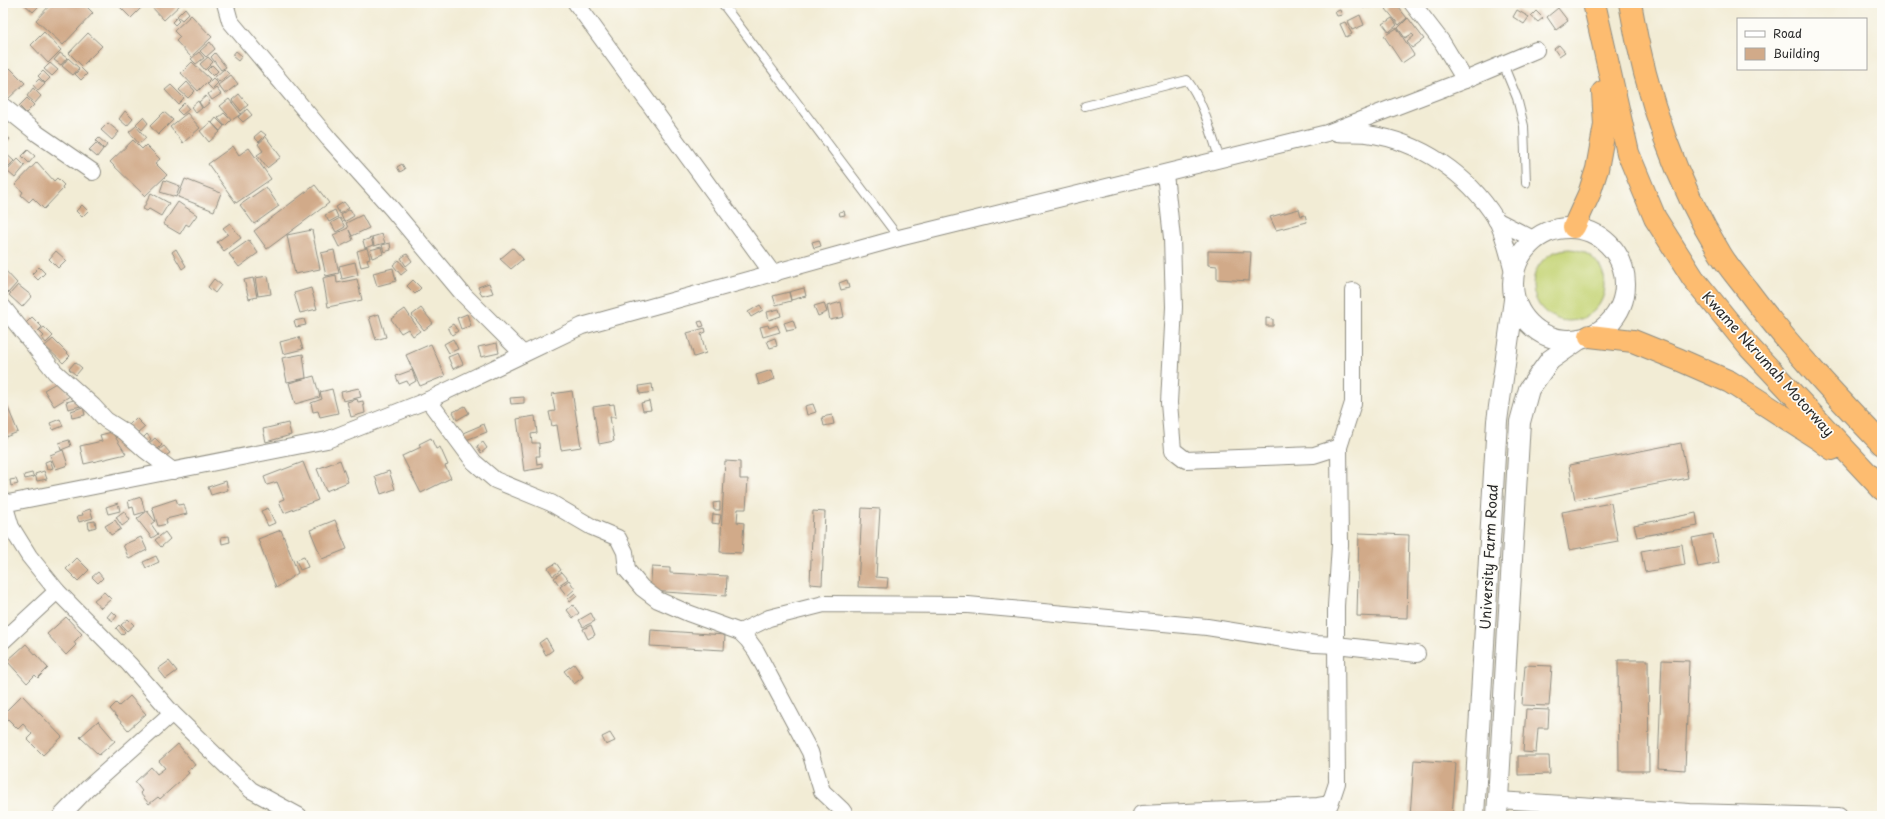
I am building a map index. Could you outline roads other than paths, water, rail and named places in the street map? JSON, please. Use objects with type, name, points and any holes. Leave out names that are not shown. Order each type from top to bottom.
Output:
[{"type":"highway","points":[[1574,227],[1589,194],[1595,175],[1605,125],[1602,87],[1581,3]]},
{"type":"highway","name":"Kwame Nkrumah Motorway","points":[[1594,3],[1628,153],[1655,218],[1693,278],[1750,347],[1882,490]]},
{"type":"highway","name":"Kwame Nkrumah Motorway","points":[[1630,3],[1634,27],[1654,108],[1683,185],[1722,255],[1768,317],[1816,375],[1882,444]]},
{"type":"highway","points":[[1585,338],[1633,341],[1730,382],[1820,440],[1882,490]]},
{"type":"street","points":[[225,3],[230,21],[329,139],[392,209],[462,293],[523,354]]},
{"type":"street","points":[[576,3],[774,274]]},
{"type":"street","points":[[1412,3],[1442,42],[1465,80]]},
{"type":"street","points":[[299,816],[251,790],[172,713],[129,664],[57,591],[29,556],[11,527],[3,502],[174,471],[327,440],[428,400],[582,326],[774,274],[899,238],[1327,133],[1465,80],[1536,50]]},
{"type":"street","points":[[3,106],[38,134],[93,172]]},
{"type":"street","points":[[1327,133],[1367,134],[1406,144],[1442,162],[1473,188],[1496,220],[1513,271]]},
{"type":"street","points":[[1164,174],[1172,238],[1174,307],[1169,403],[1173,450],[1186,460],[1314,455],[1339,447]]},
{"type":"street","points":[[1496,220],[1533,239]]},
{"type":"street","points":[[1560,227],[1574,227],[1591,231],[1606,241],[1618,255],[1624,272],[1625,290],[1620,307],[1611,322],[1601,330],[1585,338],[1559,340],[1540,332],[1524,318],[1514,300],[1512,286],[1513,271],[1520,253],[1533,239],[1560,227]]},
{"type":"street","points":[[1141,814],[1318,806],[1330,804],[1337,783],[1336,606],[1340,545],[1339,447],[1353,403],[1353,292]]},
{"type":"street","name":"University Farm Road","points":[[1473,814],[1497,421],[1514,300]]},
{"type":"street","points":[[3,308],[55,372],[106,420],[125,432],[145,450],[174,471]]},
{"type":"street","name":"University Farm Road","points":[[1497,808],[1520,422],[1529,389],[1550,360],[1585,338]]},
{"type":"street","points":[[428,400],[474,462],[496,480],[551,503],[592,527],[618,538],[625,552],[628,570],[642,588],[658,600],[688,613],[740,632],[756,652],[810,752],[822,790],[846,816]]},
{"type":"street","points":[[3,641],[57,591]]},
{"type":"street","points":[[740,632],[769,618],[824,604],[968,605],[1207,627],[1315,644],[1417,654]]},
{"type":"street","points":[[61,816],[87,789],[172,713]]},
{"type":"street","points":[[1497,808],[1839,816]]},
{"type":"lane","points":[[722,3],[899,238]]},
{"type":"lane","points":[[1503,64],[1517,98],[1524,126],[1526,183]]},
{"type":"lane","points":[[1085,106],[1187,80],[1192,87],[1204,114],[1220,160]]}]
